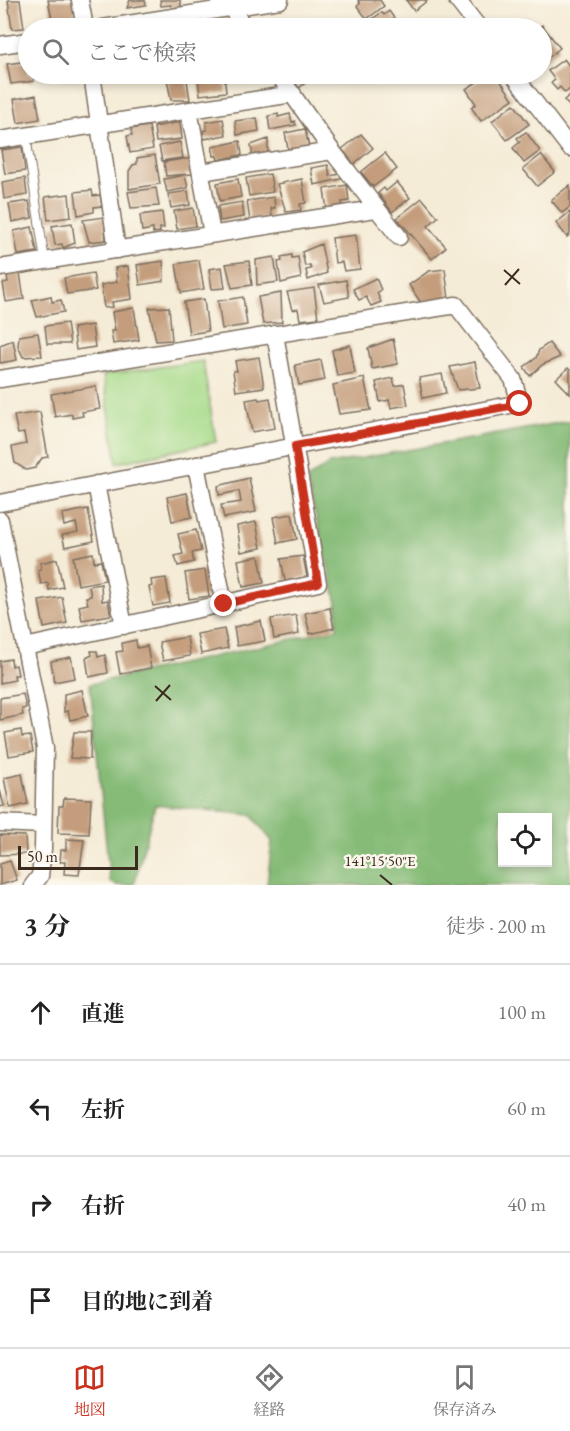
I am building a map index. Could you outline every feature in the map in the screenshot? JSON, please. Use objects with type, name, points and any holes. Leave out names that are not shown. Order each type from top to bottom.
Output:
[{"type":"street","points":[[80,0],[83,18]]},
{"type":"street","points":[[167,18],[280,0]]},
{"type":"street","points":[[457,0],[471,18]]},
{"type":"street","points":[[231,8],[238,18]]},
{"type":"street","points":[[0,45],[18,42]]},
{"type":"street","points":[[94,84],[117,249]]},
{"type":"street","points":[[286,84],[332,151],[399,237]]},
{"type":"street","points":[[521,84],[570,148]]},
{"type":"street","points":[[0,140],[293,94]]},
{"type":"street","points":[[189,110],[212,234]]},
{"type":"street","points":[[201,172],[332,151]]},
{"type":"street","points":[[0,268],[375,208]]},
{"type":"street","points":[[0,379],[456,304],[513,379],[520,404],[96,484],[0,506],[45,748],[40,876],[33,885]]},
{"type":"street","points":[[25,647],[318,583],[275,334]]},
{"type":"street","points":[[196,465],[224,604]]},
{"type":"street","points":[[96,484],[124,626]]},
{"type":"street","points":[[0,823],[43,825]]},
{"type":"lane","points":[[26,136],[45,261]]},
{"type":"green space","points":[[203,361],[216,442],[117,463],[103,375]]},
{"type":"green space","points":[[570,421],[570,885],[267,885],[272,841],[251,815],[155,805],[134,885],[117,885],[110,882],[90,684],[337,629],[337,603],[307,479],[329,464]]},
{"type":"building","points":[[8,0],[20,0],[23,18],[18,18],[18,28],[12,29]]},
{"type":"building","points":[[48,0],[75,0],[75,18],[52,18]]},
{"type":"building","points":[[130,0],[145,0],[146,5],[127,8]]},
{"type":"building","points":[[160,0],[180,0],[182,10],[172,12],[171,5],[161,6]]},
{"type":"building","points":[[358,0],[380,0],[384,6],[366,18],[357,6],[360,4]]},
{"type":"building","points":[[406,0],[428,0],[414,11]]},
{"type":"building","points":[[389,11],[394,18],[374,18],[382,12],[384,15]]},
{"type":"building","points":[[552,38],[560,48],[552,55]]},
{"type":"building","points":[[564,59],[570,67],[570,89],[565,93],[560,87],[557,90],[552,84],[555,80],[552,76],[552,68]]},
{"type":"building","points":[[18,62],[18,83],[11,84],[7,64]]},
{"type":"building","points":[[168,84],[188,84],[190,100],[171,100]]},
{"type":"building","points":[[199,84],[225,84],[226,92],[200,95]]},
{"type":"building","points":[[474,84],[503,84],[513,99],[481,121],[471,107],[476,104],[466,89]]},
{"type":"building","points":[[36,95],[40,119],[18,123],[14,99]]},
{"type":"building","points":[[570,95],[570,107],[564,100]]},
{"type":"building","points":[[514,104],[529,124],[507,140],[492,121]]},
{"type":"building","points":[[278,114],[278,117],[290,114],[292,122],[295,121],[296,125],[270,130],[268,116]]},
{"type":"building","points":[[257,118],[259,131],[237,135],[235,121]]},
{"type":"building","points":[[223,119],[226,135],[204,139],[203,131],[207,130],[206,122]]},
{"type":"building","points":[[180,122],[182,139],[156,142],[154,127]]},
{"type":"building","points":[[149,126],[153,149],[130,153],[127,136],[132,135],[131,129]]},
{"type":"building","points":[[305,129],[309,147],[289,154],[285,133]]},
{"type":"building","points":[[526,132],[540,151],[524,163],[513,148],[520,142],[517,138]]},
{"type":"building","points":[[361,134],[373,148],[354,164],[342,149]]},
{"type":"building","points":[[268,139],[268,155],[253,158],[251,145]]},
{"type":"building","points":[[240,141],[242,155],[218,160],[217,156],[214,156],[212,147]]},
{"type":"building","points":[[180,142],[183,158],[162,161],[159,146]]},
{"type":"building","points":[[22,147],[25,171],[5,174],[1,150]]},
{"type":"building","points":[[385,153],[397,169],[373,187],[361,172]]},
{"type":"building","points":[[155,155],[160,184],[129,189],[129,171],[133,165],[137,164],[137,158]]},
{"type":"building","points":[[541,155],[555,172],[537,186],[523,169]]},
{"type":"building","points":[[190,159],[192,174],[166,176],[164,162]]},
{"type":"building","points":[[328,165],[330,176],[341,174],[341,179],[314,185],[311,168]]},
{"type":"building","points":[[270,174],[273,192],[249,196],[246,178]]},
{"type":"building","points":[[185,175],[188,188],[167,192],[164,179]]},
{"type":"building","points":[[25,178],[27,195],[4,199],[2,182]]},
{"type":"building","points":[[238,179],[241,197],[220,201],[217,183]]},
{"type":"building","points":[[302,179],[306,203],[300,204],[301,210],[286,212],[277,184]]},
{"type":"building","points":[[397,182],[410,198],[392,212],[378,193],[384,188],[386,191]]},
{"type":"building","points":[[347,185],[349,201],[342,202],[343,208],[327,210],[324,189]]},
{"type":"building","points":[[570,185],[570,207],[562,213],[551,200]]},
{"type":"building","points":[[156,188],[159,206],[131,208],[128,192]]},
{"type":"building","points":[[92,190],[93,196],[100,195],[102,206],[94,207],[94,212],[78,215],[75,192]]},
{"type":"building","points":[[188,191],[190,205],[171,208],[168,194]]},
{"type":"building","points":[[69,194],[71,217],[48,220],[45,197]]},
{"type":"building","points":[[274,197],[275,208],[271,208],[272,217],[250,221],[247,201]]},
{"type":"building","points":[[422,198],[438,217],[428,226],[446,247],[432,259],[397,218]]},
{"type":"building","points":[[29,201],[32,218],[12,222],[9,204]]},
{"type":"building","points":[[242,202],[244,217],[220,221],[218,206]]},
{"type":"building","points":[[193,208],[196,226],[177,229],[174,211]]},
{"type":"building","points":[[162,212],[164,228],[160,228],[160,232],[153,233],[153,229],[142,231],[140,215]]},
{"type":"building","points":[[570,212],[570,234],[567,237],[556,223]]},
{"type":"building","points":[[104,217],[106,240],[89,242],[83,220]]},
{"type":"building","points":[[72,223],[75,243],[63,248],[62,244],[55,245],[52,226]]},
{"type":"building","points":[[32,227],[37,252],[18,255],[14,231]]},
{"type":"building","points":[[356,235],[360,269],[344,271],[342,262],[335,263],[332,238]]},
{"type":"building","points":[[321,244],[327,273],[308,280],[306,270],[311,269],[310,265],[305,266],[302,252]]},
{"type":"building","points":[[292,255],[292,258],[298,257],[301,278],[281,283],[278,262],[282,261],[281,257]]},
{"type":"building","points":[[274,257],[278,282],[257,285],[256,260]]},
{"type":"building","points":[[199,260],[204,289],[181,293],[176,264]]},
{"type":"building","points":[[163,261],[164,281],[140,285],[137,265]]},
{"type":"building","points":[[249,261],[252,285],[232,288],[226,264]]},
{"type":"building","points":[[128,266],[132,299],[112,302],[113,307],[104,308],[101,285],[117,282],[115,268]]},
{"type":"building","points":[[222,267],[225,288],[212,289],[209,269]]},
{"type":"building","points":[[445,269],[449,299],[421,303],[409,285],[429,271]]},
{"type":"building","points":[[20,273],[24,299],[6,302],[3,283],[8,282],[7,276]]},
{"type":"building","points":[[93,273],[96,290],[67,294],[64,278]]},
{"type":"building","points":[[376,278],[381,290],[377,293],[381,302],[371,306],[366,297],[359,300],[353,289]]},
{"type":"building","points":[[346,280],[349,297],[324,302],[319,285]]},
{"type":"building","points":[[314,288],[318,318],[300,320],[298,309],[292,310],[287,292]]},
{"type":"building","points":[[281,293],[282,322],[263,324],[258,297]]},
{"type":"building","points":[[51,296],[52,302],[61,300],[64,312],[37,317],[32,300]]},
{"type":"building","points":[[243,297],[247,325],[222,329],[218,301]]},
{"type":"building","points":[[204,299],[208,331],[189,334],[184,302]]},
{"type":"building","points":[[169,307],[172,340],[156,341],[149,308]]},
{"type":"building","points":[[134,308],[139,340],[113,344],[111,331],[115,331],[112,312]]},
{"type":"building","points":[[67,323],[70,344],[47,344],[45,326]]},
{"type":"building","points":[[92,325],[95,347],[76,350],[73,328]]},
{"type":"building","points":[[38,333],[42,356],[23,357],[18,346],[19,336]]},
{"type":"building","points":[[393,339],[398,364],[372,369],[368,348]]},
{"type":"building","points":[[13,340],[17,360],[0,363],[0,345]]},
{"type":"building","points":[[549,343],[560,357],[542,365],[530,376],[524,367],[536,358],[539,350]]},
{"type":"building","points":[[350,345],[355,373],[337,376],[332,350]]},
{"type":"building","points":[[259,357],[264,387],[236,391],[233,371],[237,371],[235,361]]},
{"type":"building","points":[[321,360],[325,380],[299,385],[295,365]]},
{"type":"building","points":[[475,362],[480,388],[458,390],[450,367]]},
{"type":"building","points":[[568,368],[570,370],[570,394],[556,379]]},
{"type":"building","points":[[442,374],[446,393],[423,398],[419,378]]},
{"type":"building","points":[[364,378],[371,410],[339,414],[333,385]]},
{"type":"building","points":[[393,378],[395,386],[404,384],[408,405],[391,408],[389,400],[380,402],[376,382]]},
{"type":"building","points":[[96,386],[100,409],[82,412],[83,416],[72,418],[72,414],[55,417],[51,394]]},
{"type":"building","points":[[258,398],[259,400],[270,398],[275,428],[252,432],[246,400]]},
{"type":"building","points":[[40,412],[48,457],[42,458],[35,468],[26,470],[15,463],[12,447],[26,444],[24,433],[18,434],[14,416]]},
{"type":"building","points":[[249,478],[256,512],[224,518],[221,505],[241,502],[239,491],[219,495],[218,486]]},
{"type":"building","points":[[187,493],[192,517],[172,521],[167,497]]},
{"type":"building","points":[[88,509],[94,541],[65,547],[62,535],[78,532],[76,523],[64,526],[62,514]]},
{"type":"building","points":[[292,514],[297,539],[278,543],[273,517]]},
{"type":"building","points":[[256,522],[261,548],[241,552],[237,526]]},
{"type":"building","points":[[196,530],[201,551],[192,553],[194,562],[178,566],[175,556],[183,554],[178,534]]},
{"type":"building","points":[[93,553],[94,562],[101,561],[105,580],[78,585],[73,557]]},
{"type":"building","points":[[259,556],[264,583],[243,587],[238,560]]},
{"type":"building","points":[[303,556],[307,577],[285,581],[281,559]]},
{"type":"building","points":[[57,559],[63,587],[49,590],[48,583],[41,584],[38,570],[41,569],[40,563]]},
{"type":"building","points":[[205,570],[209,596],[189,599],[185,573]]},
{"type":"building","points":[[166,578],[170,603],[153,606],[149,587],[152,586],[151,580]]},
{"type":"building","points":[[101,584],[102,601],[108,600],[111,615],[82,620],[79,606],[88,604],[86,597],[91,596],[89,586]]},
{"type":"building","points":[[62,597],[67,623],[44,628],[39,601]]},
{"type":"building","points":[[330,608],[334,628],[310,634],[305,613]]},
{"type":"building","points":[[296,615],[299,634],[274,639],[271,619]]},
{"type":"building","points":[[261,621],[265,641],[237,646],[234,627]]},
{"type":"building","points":[[224,629],[228,648],[201,654],[197,634]]},
{"type":"building","points":[[187,637],[190,656],[163,661],[159,642]]},
{"type":"building","points":[[136,640],[137,648],[147,646],[151,668],[120,674],[116,652],[123,651],[122,643]]},
{"type":"building","points":[[91,651],[97,651],[98,657],[105,655],[108,673],[89,677],[86,658],[92,655]]},
{"type":"building","points":[[71,657],[75,678],[54,682],[51,661]]},
{"type":"building","points":[[11,659],[12,666],[16,665],[18,675],[14,675],[15,680],[0,683],[0,661]]},
{"type":"building","points":[[82,690],[88,716],[70,720],[68,711],[64,712],[64,694]]},
{"type":"building","points":[[23,694],[26,708],[22,709],[23,715],[0,720],[0,698]]},
{"type":"building","points":[[21,730],[22,737],[30,736],[33,752],[9,756],[5,733]]},
{"type":"building","points":[[74,732],[91,732],[90,759],[70,758]]},
{"type":"building","points":[[22,774],[28,804],[10,808],[4,778]]},
{"type":"building","points":[[0,790],[4,806],[0,807]]},
{"type":"building","points":[[64,798],[91,799],[89,834],[58,833],[59,806],[63,806]]},
{"type":"building","points":[[0,835],[25,836],[26,854],[0,855]]},
{"type":"building","points":[[66,839],[84,840],[79,875],[64,874],[65,862],[60,862],[61,850],[66,850]]},
{"type":"building","points":[[10,861],[17,880],[0,885],[0,864]]},
{"type":"route","points":[[224,604],[318,583],[295,446],[520,404]]}]
